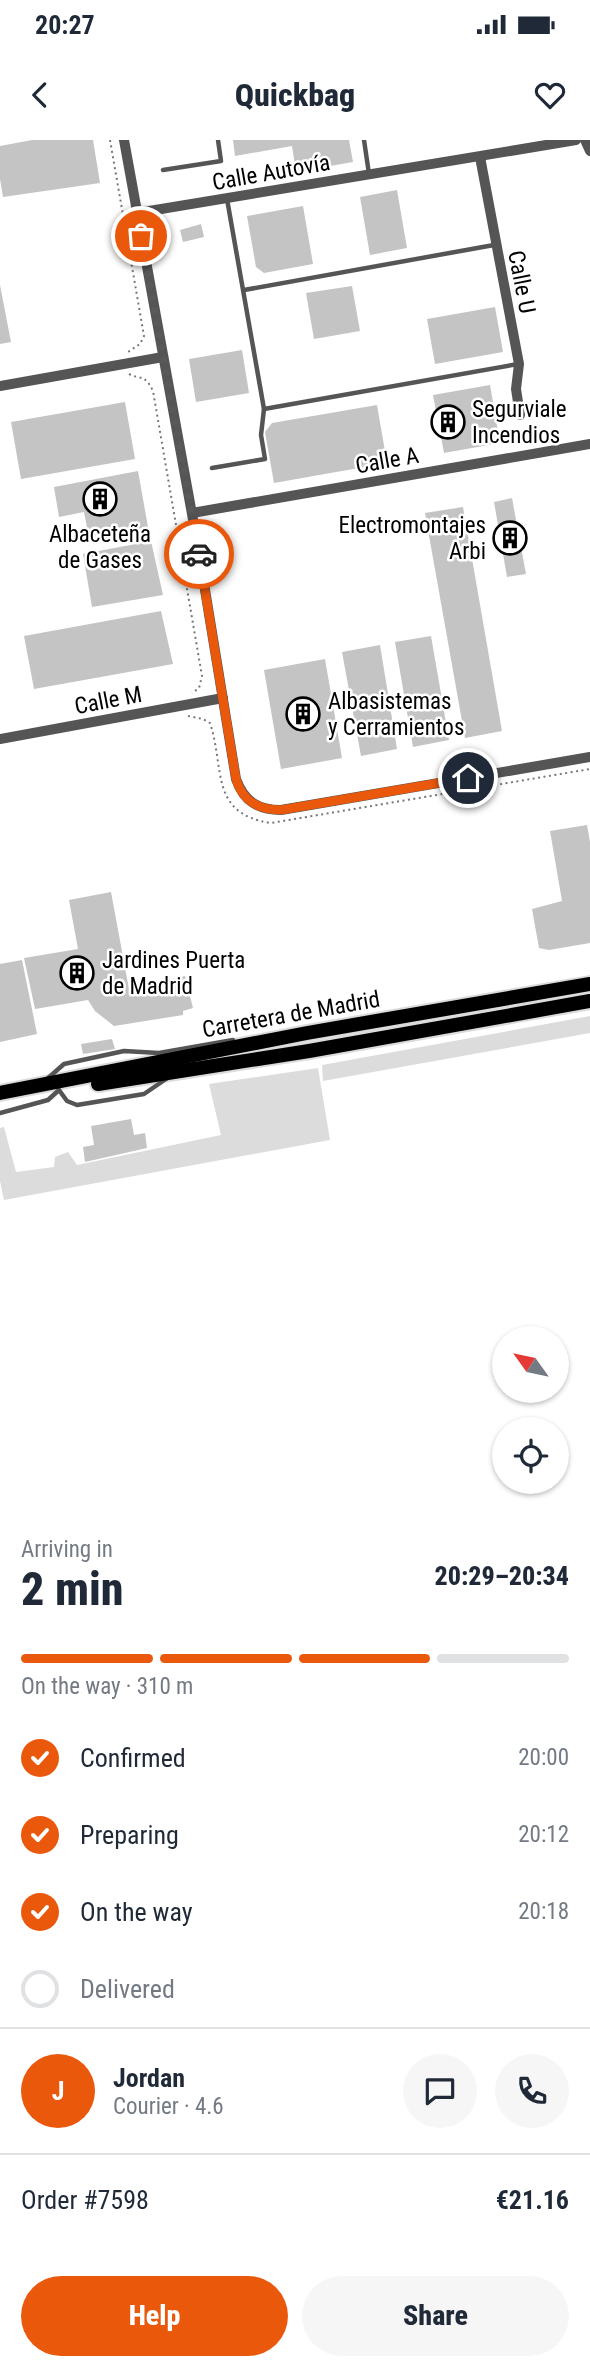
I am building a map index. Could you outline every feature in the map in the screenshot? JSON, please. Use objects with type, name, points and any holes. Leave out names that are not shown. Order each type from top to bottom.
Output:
[{"type":"main road","name":"Carretera de Madrid","points":[[0,1093],[307,1033],[590,984]]},
{"type":"main road","name":"Carretera de Madrid","points":[[0,1100],[309,1051],[590,1001]]},
{"type":"street","points":[[124,140],[239,789],[243,795],[261,808],[281,810],[590,757]]},
{"type":"street","name":"Calle Autovía","points":[[137,213],[576,140]]},
{"type":"street","points":[[585,140],[590,151]]},
{"type":"street","name":"Calle U","points":[[480,157],[519,364],[516,388],[520,415]]},
{"type":"street","points":[[0,386],[163,358]]},
{"type":"street","name":"Calle A","points":[[191,513],[590,444]]},
{"type":"street","name":"Calle M","points":[[0,739],[223,698]]},
{"type":"lane","points":[[163,170],[221,161],[218,140]]},
{"type":"lane","points":[[364,140],[369,174]]},
{"type":"lane","points":[[212,468],[265,459],[261,435],[264,409],[228,199]]},
{"type":"lane","points":[[244,290],[495,245]]},
{"type":"lane","points":[[264,409],[519,364]]},
{"type":"lane","points":[[0,1113],[48,1100],[59,1090]]},
{"type":"path","points":[[110,140],[144,336],[140,344],[125,353],[129,376],[140,376],[148,381],[153,391],[202,676],[199,688],[186,696],[189,717],[210,723],[220,780],[229,800],[244,816],[264,822],[291,820],[590,769]]},
{"type":"shaded area","points":[[590,1016],[590,1033],[323,1081],[322,1065]]},
{"type":"shaded area","points":[[318,1068],[330,1140],[4,1200],[0,1181],[0,1128],[4,1127],[16,1172],[54,1167],[55,1157],[68,1152],[77,1165],[221,1135],[209,1084]]},
{"type":"building","points":[[32,140],[93,140],[100,183],[3,197],[0,146]]},
{"type":"building","points":[[233,140],[349,140],[353,162],[296,172],[292,146],[235,156]]},
{"type":"building","points":[[397,190],[407,248],[370,255],[360,197]]},
{"type":"building","points":[[303,206],[313,264],[264,273],[256,267],[247,216]]},
{"type":"building","points":[[201,224],[204,237],[183,242],[180,230]]},
{"type":"building","points":[[0,285],[11,342],[0,344]]},
{"type":"building","points":[[352,286],[360,331],[314,339],[306,293]]},
{"type":"building","points":[[495,307],[503,352],[435,364],[427,319]]},
{"type":"building","points":[[242,350],[249,393],[196,402],[189,359]]},
{"type":"building","points":[[490,385],[500,443],[444,453],[433,395]]},
{"type":"building","points":[[125,402],[135,459],[21,479],[11,422]]},
{"type":"building","points":[[377,405],[387,463],[274,483],[265,432],[272,423]]},
{"type":"building","name":"Albaceteña de Gases","points":[[138,471],[148,527],[89,538],[84,512],[59,517],[54,487]]},
{"type":"building","name":"Electromontajes Arbi","points":[[512,498],[526,574],[507,577],[494,502]]},
{"type":"building","points":[[463,507],[502,731],[465,738],[425,513]]},
{"type":"building","points":[[151,541],[163,595],[92,607],[83,554]]},
{"type":"building","points":[[161,611],[173,664],[34,689],[24,636]]},
{"type":"building","points":[[431,636],[449,740],[413,747],[395,642]]},
{"type":"building","points":[[380,645],[397,749],[361,756],[342,652]]},
{"type":"building","name":"Albasistemas y Cerramientos","points":[[325,659],[342,758],[281,769],[264,670]]},
{"type":"building","points":[[587,825],[590,842],[590,943],[549,950],[539,948],[532,909],[562,901],[550,831]]},
{"type":"building","name":"Jardines Puerta de Madrid","points":[[111,892],[129,989],[185,976],[193,1008],[183,1011],[183,1015],[114,1026],[95,1011],[88,1000],[35,1009],[24,958],[78,949],[69,900]]},
{"type":"building","points":[[22,960],[37,1034],[0,1042],[0,964]]},
{"type":"building","points":[[112,1039],[115,1049],[83,1054],[81,1044]]},
{"type":"building","points":[[131,1119],[134,1135],[145,1133],[147,1148],[85,1162],[83,1147],[94,1145],[91,1126]]},
{"type":"way so far","points":[[141,236],[199,554]]},
{"type":"place","name":"Segurviale Incendios","points":[[448,422]]},
{"type":"place","name":"Albaceteña de Gases","points":[[100,499]]},
{"type":"place","name":"Electromontajes Arbi","points":[[510,538]]},
{"type":"place","name":"Albasistemas y Cerramientos","points":[[303,714]]},
{"type":"place","name":"Jardines Puerta de Madrid","points":[[77,973]]},
{"type":"route","points":[[199,554],[236,779],[243,795],[255,805],[281,810],[468,778]]}]
